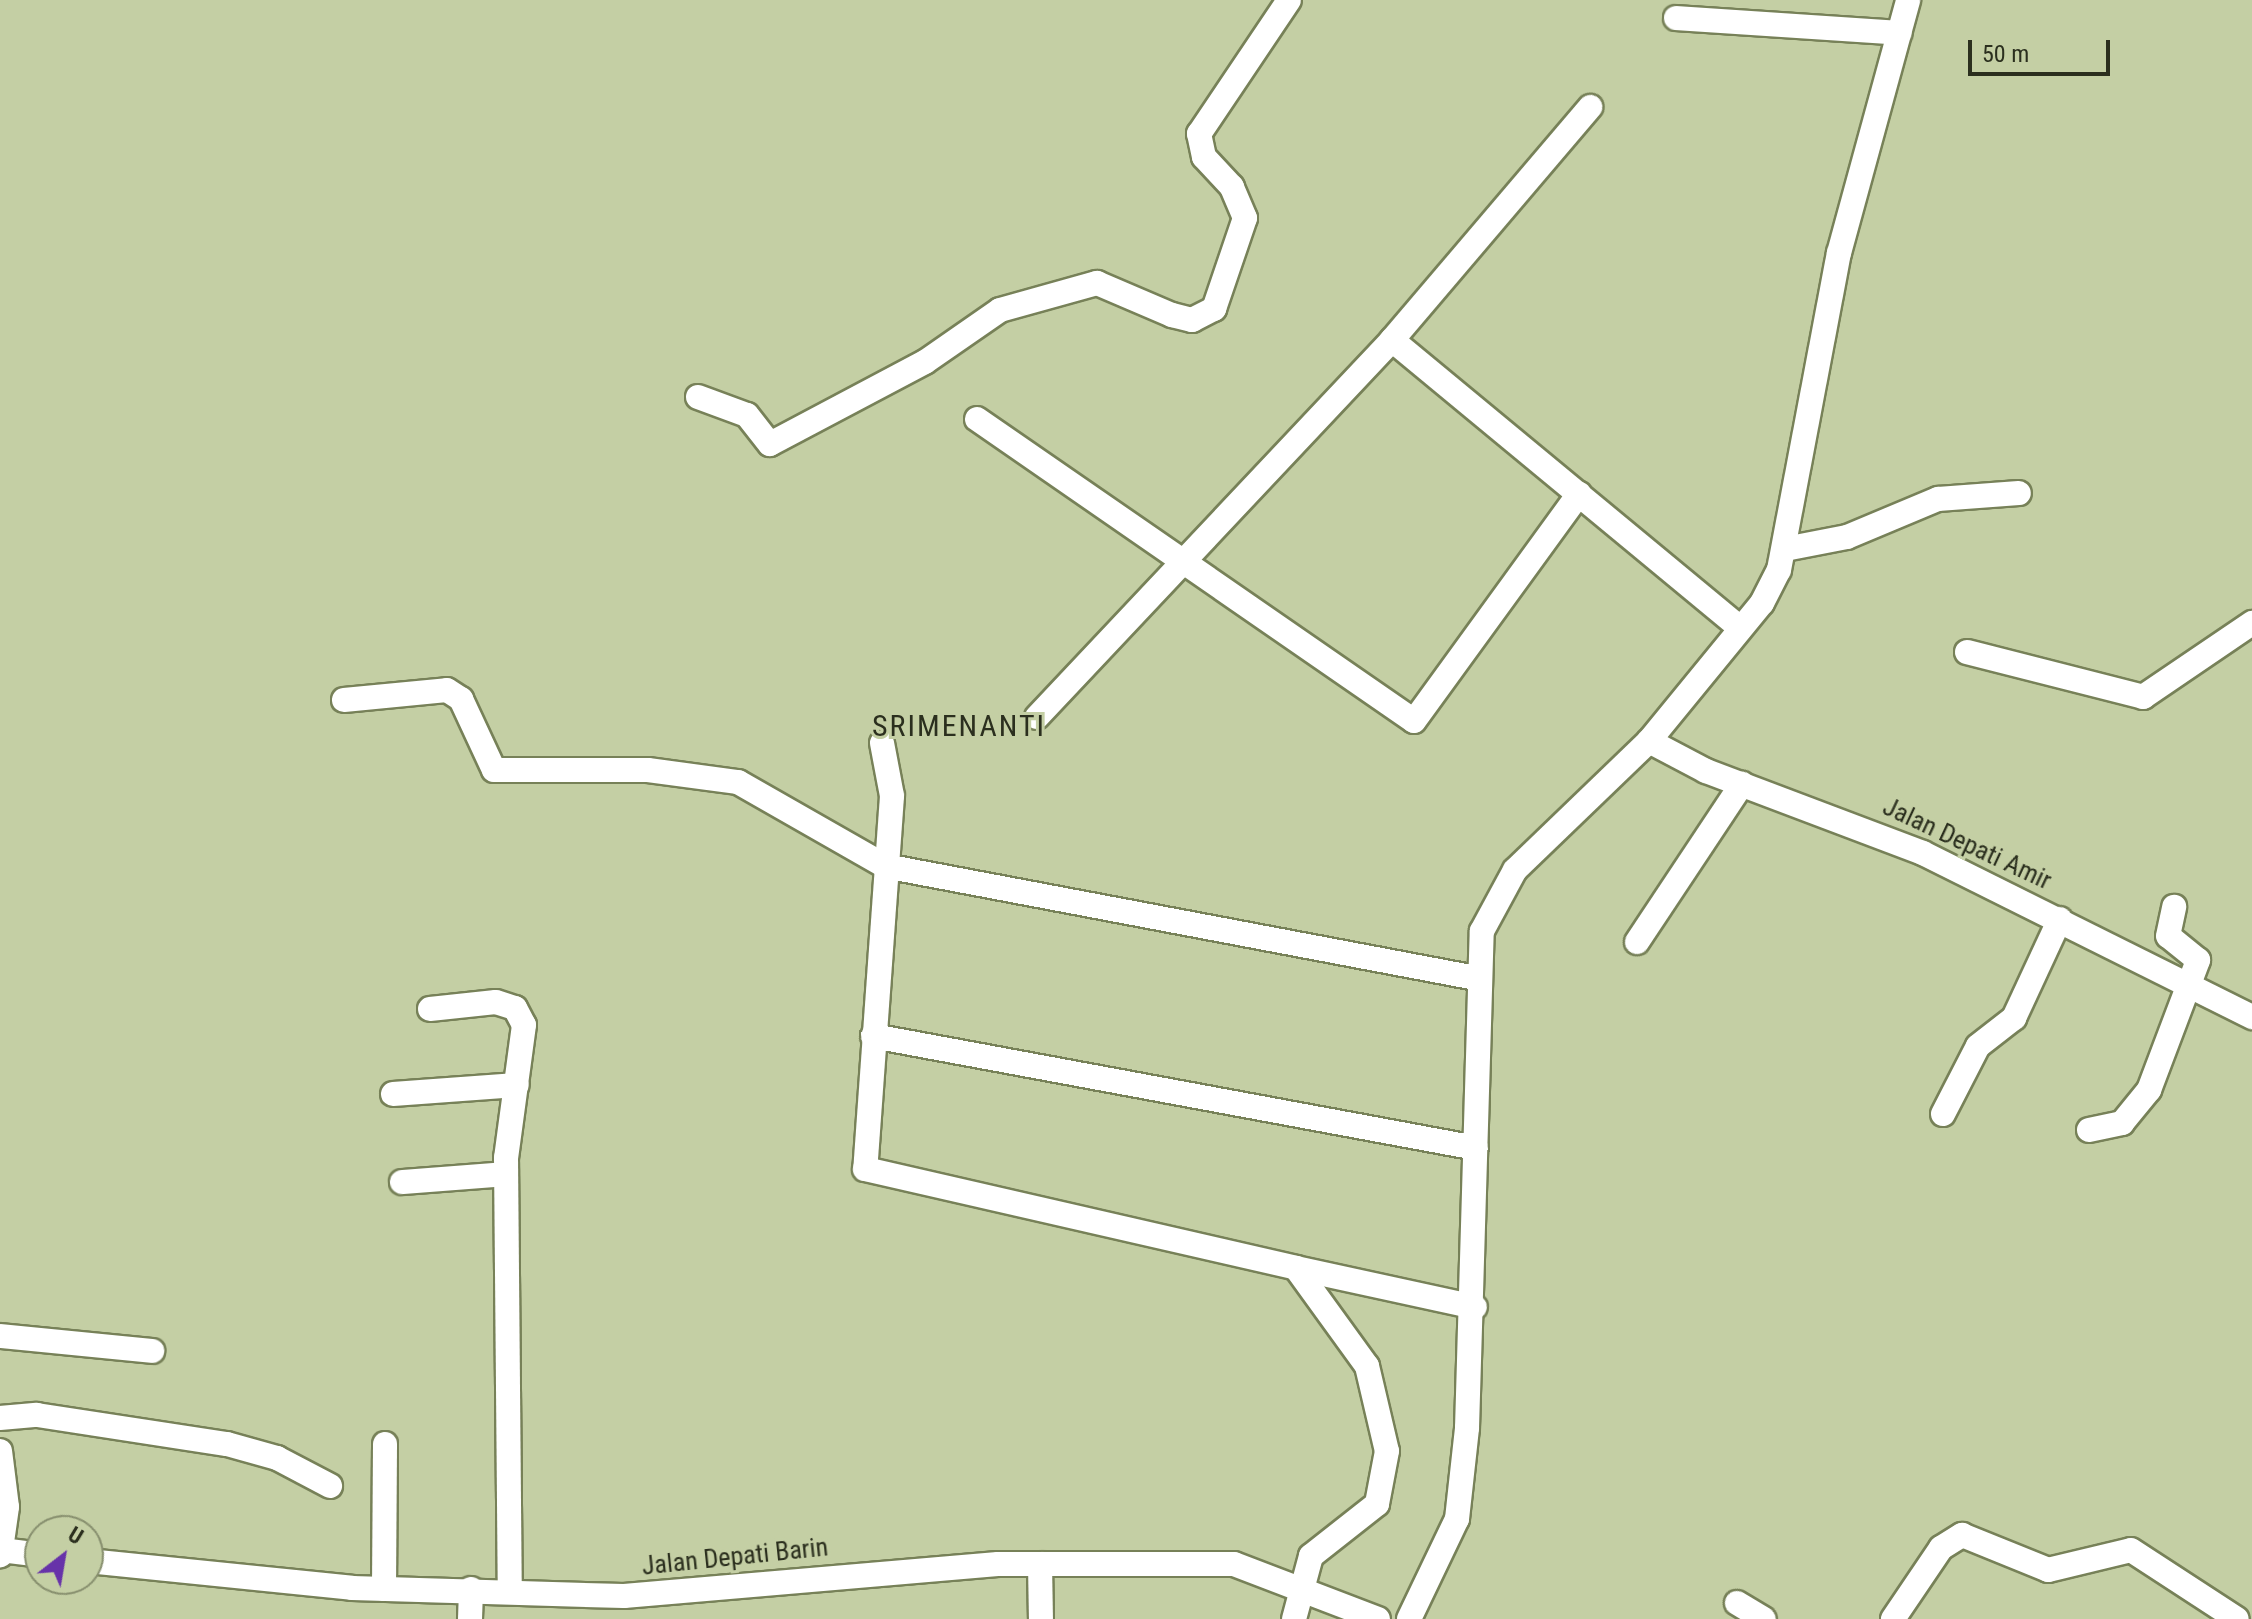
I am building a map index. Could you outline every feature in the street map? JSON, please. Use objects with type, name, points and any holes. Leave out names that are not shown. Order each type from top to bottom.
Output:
[{"type":"street","points":[[698,397],[747,415],[770,444],[1014,306],[1097,283],[1192,320],[1214,309],[1245,218],[1232,187],[1204,157],[1199,134],[1289,0]]},
{"type":"street","points":[[1409,1619],[1457,1519],[1475,1307],[1476,978],[1494,898],[1649,741],[1762,603],[1785,549],[1839,253],[1908,0]]},
{"type":"street","points":[[1676,18],[1899,33]]},
{"type":"street","points":[[1037,717],[1183,557],[1392,340],[1590,107]]},
{"type":"street","points":[[1392,340],[1740,628]]},
{"type":"street","points":[[977,419],[1183,557],[1305,651],[1414,721],[1579,494]]},
{"type":"street","points":[[1785,549],[1847,537],[1938,499],[2019,493]]},
{"type":"street","points":[[1967,652],[2143,697],[2252,623]]},
{"type":"street","points":[[344,700],[447,690],[461,699],[494,770],[648,770],[738,782],[885,866],[1476,978]]},
{"type":"street","name":"Jalan Depati Amir","points":[[1649,741],[1742,784],[1843,817],[2190,982],[2252,1017]]},
{"type":"street","points":[[882,743],[892,796],[873,1036],[868,1172],[1475,1307]]},
{"type":"street","points":[[1637,942],[1742,784]]},
{"type":"street","points":[[2089,1130],[2122,1123],[2139,1108],[2190,982],[2197,956],[2168,936],[2174,907]]},
{"type":"street","points":[[1943,1114],[1978,1046],[2014,1018],[2060,919]]},
{"type":"street","points":[[430,1009],[478,1002],[515,1008],[524,1025],[505,1174],[510,1591]]},
{"type":"street","points":[[873,1036],[1476,1148]]},
{"type":"street","points":[[393,1094],[517,1085]]},
{"type":"street","points":[[402,1182],[505,1174]]},
{"type":"street","points":[[1294,1619],[1311,1556],[1377,1504],[1387,1451],[1367,1366],[1296,1268]]},
{"type":"street","points":[[0,1336],[152,1351]]},
{"type":"street","points":[[0,1418],[37,1415],[227,1444],[277,1458],[330,1486]]},
{"type":"street","points":[[384,1589],[385,1444]]},
{"type":"street","points":[[0,1451],[7,1507],[0,1553],[24,1554]]},
{"type":"street","points":[[1893,1619],[1941,1548],[1962,1535],[2048,1570],[2131,1550],[2237,1619]]},
{"type":"street","name":"Jalan Depati Barin","points":[[104,1563],[384,1589],[471,1589],[624,1596],[828,1575],[1040,1564],[1234,1564],[1378,1619]]},
{"type":"street","points":[[1040,1564],[1041,1619]]},
{"type":"street","points":[[470,1619],[471,1589]]},
{"type":"street","points":[[1737,1603],[1764,1619]]},
{"type":"district","name":"SRIMENANTI","points":[[959,726]]}]
